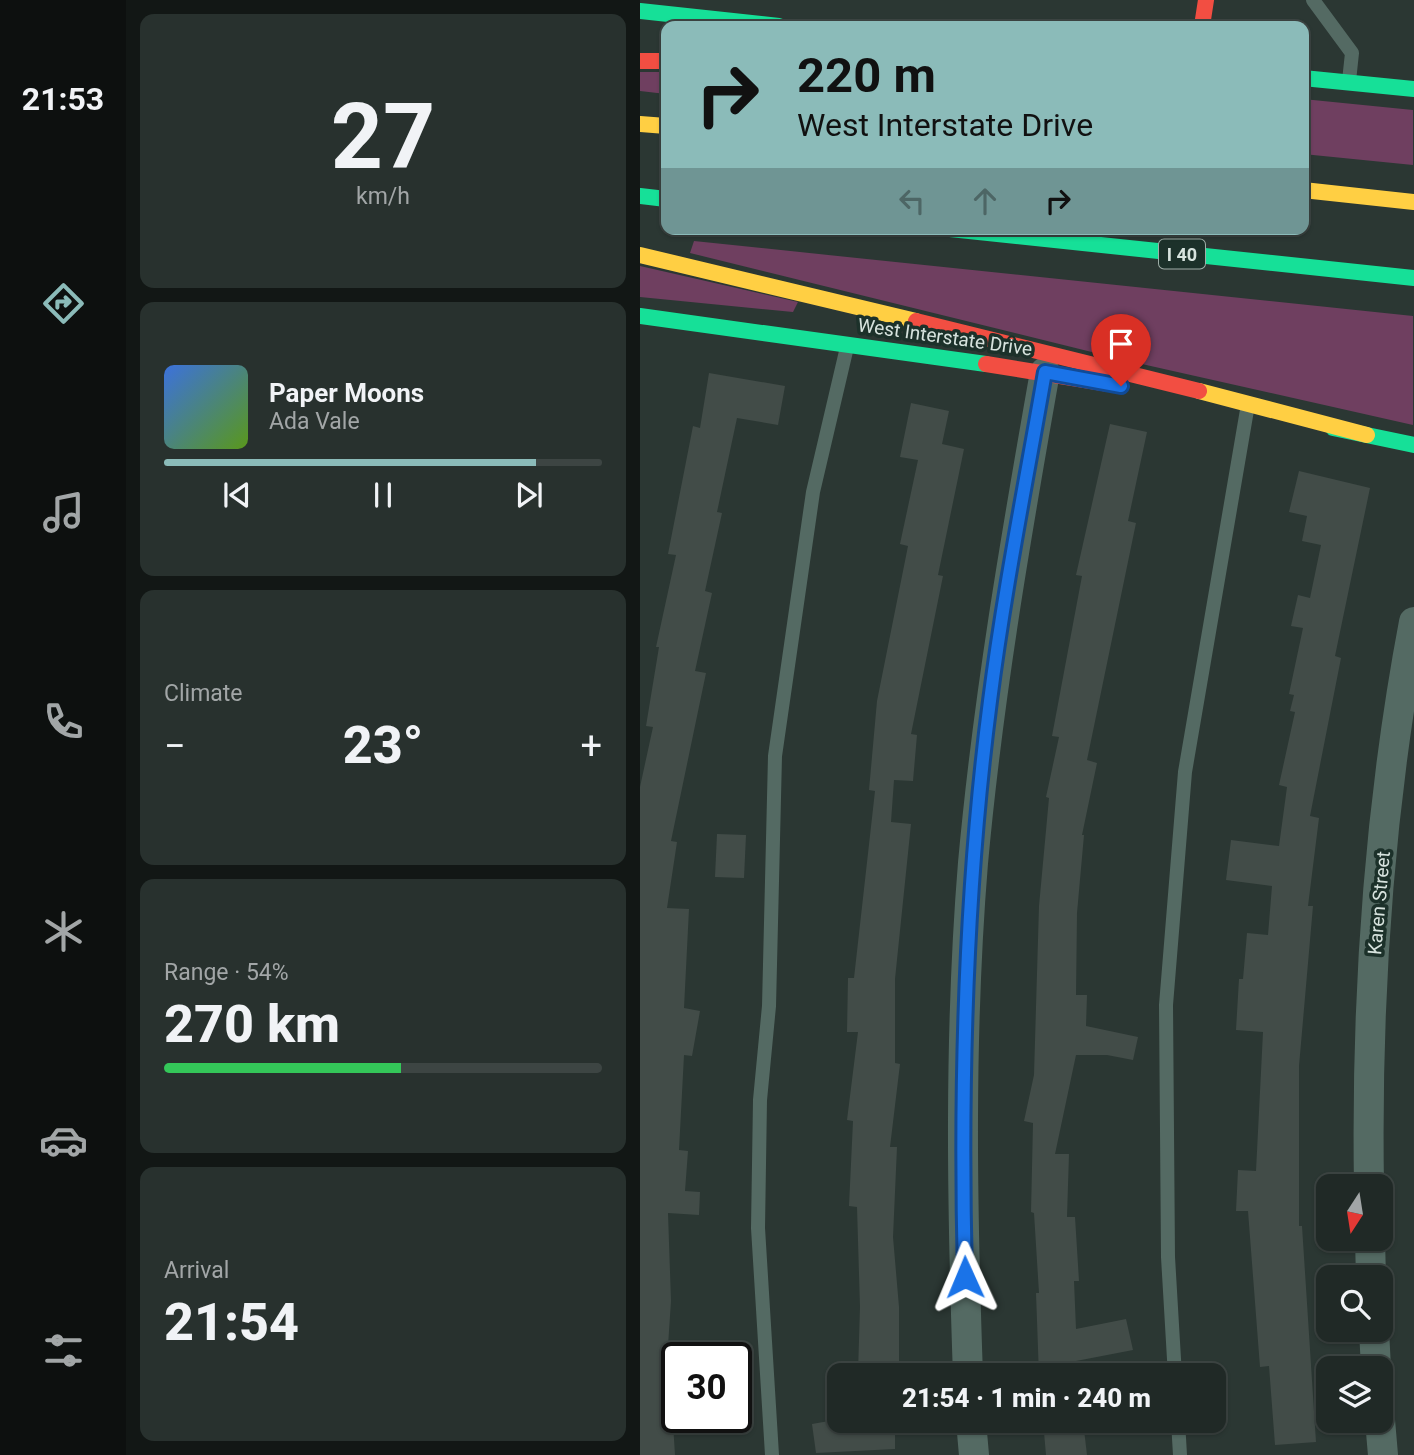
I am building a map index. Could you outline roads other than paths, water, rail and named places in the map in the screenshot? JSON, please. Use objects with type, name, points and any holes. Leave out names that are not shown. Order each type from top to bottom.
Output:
[{"type":"main road","points":[[1203,21],[1206,0]]},
{"type":"main road","points":[[640,11],[733,21]]},
{"type":"main road","points":[[640,61],[661,61]]},
{"type":"main road","points":[[1309,79],[1414,89]]},
{"type":"main road","points":[[640,124],[661,126]]},
{"type":"main road","points":[[1309,191],[1414,202]]},
{"type":"main road","points":[[640,196],[661,198]]},
{"type":"main road","name":"I 40","points":[[1007,235],[1414,278]]},
{"type":"main road","points":[[640,254],[1088,362],[1367,435],[1414,444]]},
{"type":"main road","name":"West Interstate Drive","points":[[641,320],[1045,372],[1367,435]]},
{"type":"street","points":[[968,1363],[963,1119],[967,948],[973,864],[1000,627],[1045,372]]},
{"type":"street","name":"Karen Street","points":[[1369,1174],[1369,1074],[1378,899],[1396,738],[1414,622]]},
{"type":"street","points":[[972,1433],[974,1455]]},
{"type":"street","points":[[1381,1433],[1383,1455]]},
{"type":"lane","points":[[1313,0],[1352,53],[1349,83]]},
{"type":"lane","points":[[772,1455],[758,1228],[760,1100],[769,1006],[775,756],[813,492],[847,345]]},
{"type":"lane","points":[[1174,1363],[1168,1257],[1166,1005],[1185,772],[1247,410]]},
{"type":"lane","points":[[1179,1433],[1180,1455]]}]
